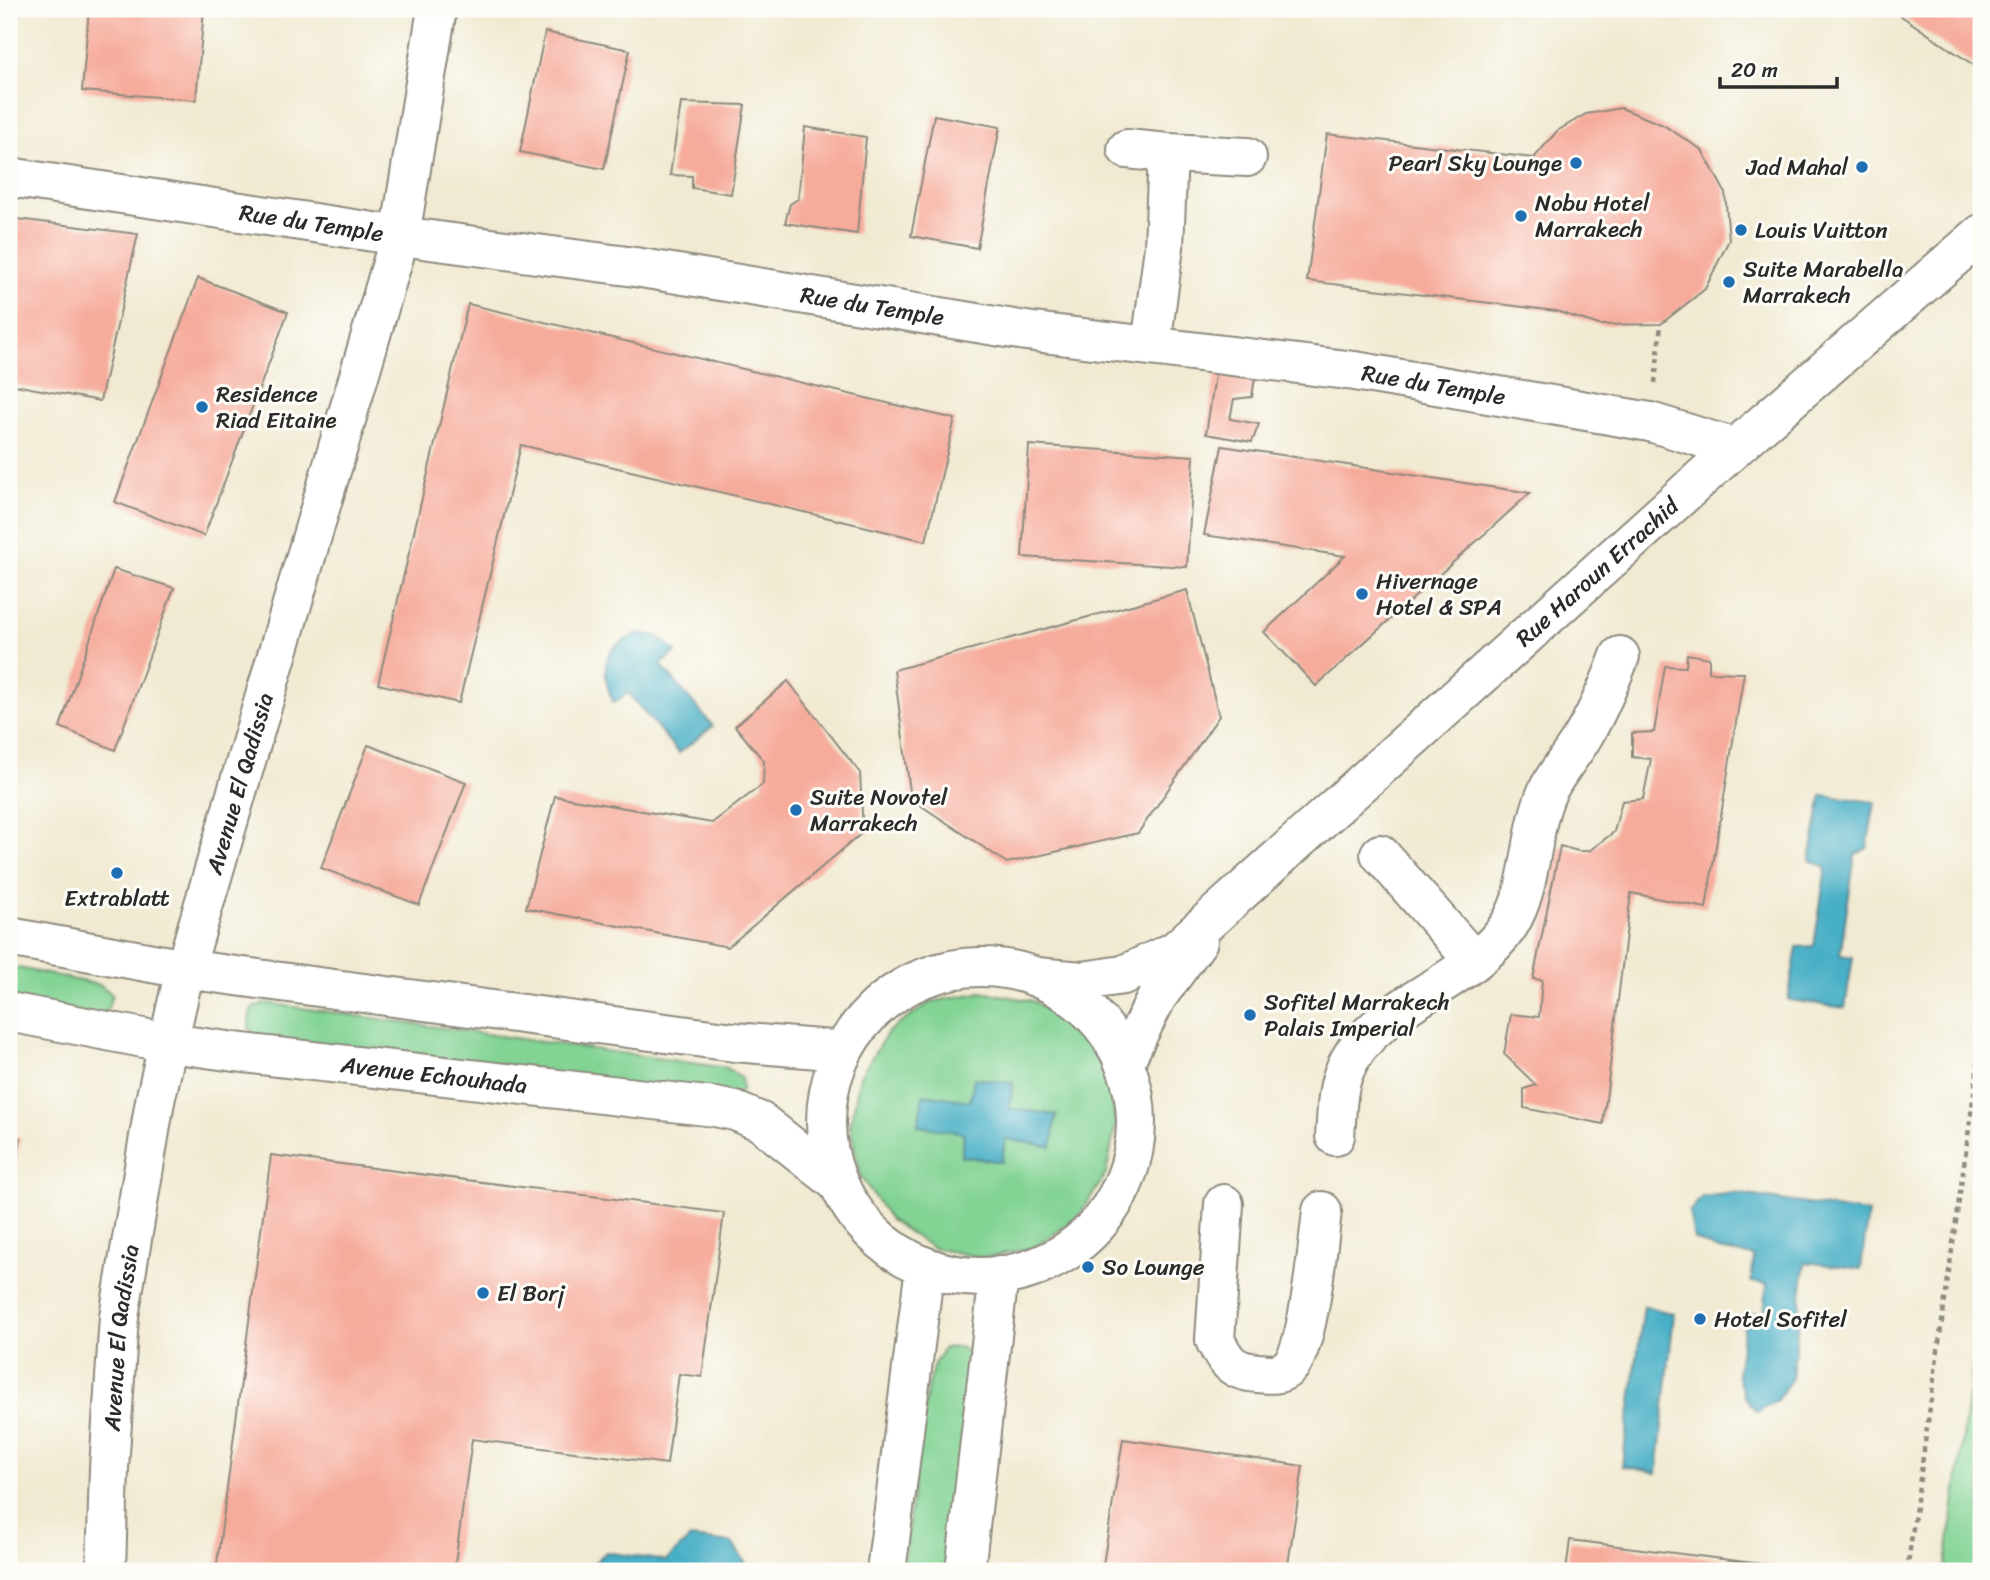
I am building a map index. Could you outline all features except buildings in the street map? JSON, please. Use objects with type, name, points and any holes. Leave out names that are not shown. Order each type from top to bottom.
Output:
[{"type":"street","name":"Avenue El Qadissia","points":[[106,1571],[109,1468],[119,1317],[155,1101],[186,969],[400,236],[437,9]]},
{"type":"street","points":[[1127,149],[1247,157]]},
{"type":"street","points":[[1151,346],[1164,247],[1168,153]]},
{"type":"street","name":"Rue du Temple","points":[[9,177],[400,236],[635,267],[1026,331],[1355,371],[1650,422],[1735,448]]},
{"type":"street","name":"Rue Haroun Errachid","points":[[1036,977],[1083,981],[1123,975],[1175,951],[1735,448],[1981,234]]},
{"type":"street","points":[[1335,1136],[1339,1089],[1344,1073],[1353,1054],[1370,1033],[1474,961],[1498,941],[1511,922],[1523,891],[1540,811],[1548,791],[1600,706],[1620,656]]},
{"type":"street","points":[[1380,854],[1474,961]]},
{"type":"street","name":"Rue Haroun Errachid","points":[[1124,1063],[1157,997],[1218,914]]},
{"type":"street","points":[[9,937],[186,969],[734,1042],[843,1051]]},
{"type":"street","points":[[987,967],[1036,977],[1073,997],[1094,1016],[1111,1038],[1124,1063],[1134,1100],[1135,1128],[1129,1162],[1116,1195],[1095,1225],[1068,1249],[1035,1267],[999,1275],[962,1276],[925,1267],[889,1247],[868,1229],[838,1183],[829,1151],[826,1117],[831,1083],[843,1051],[857,1030],[882,1003],[903,988],[926,977],[962,968],[987,967]]},
{"type":"street","name":"Avenue Echouhada","points":[[9,1012],[169,1043],[735,1111],[761,1122],[838,1183]]},
{"type":"street","points":[[1224,1204],[1215,1340],[1225,1360],[1244,1372],[1274,1375],[1289,1368],[1299,1348],[1306,1321],[1322,1211]]},
{"type":"street","points":[[886,1571],[925,1267]]},
{"type":"street","points":[[965,1571],[999,1275]]},
{"type":"path","points":[[1650,422],[1661,324]]},
{"type":"path","points":[[1907,1571],[1981,1043]]},
{"type":"green space","points":[[9,966],[100,985],[112,994],[108,1009],[98,1016],[9,998]]},
{"type":"green space","points":[[982,992],[1033,1001],[1076,1029],[1106,1072],[1116,1123],[1106,1174],[1078,1217],[1035,1247],[984,1258],[933,1248],[890,1220],[861,1177],[850,1127],[860,1076],[888,1032],[931,1002]],"holes":[[[1012,1083],[1009,1108],[1056,1115],[1005,1139],[1001,1162],[962,1156],[964,1133]]]},
{"type":"green space","points":[[266,1003],[727,1068],[741,1078],[742,1090],[729,1100],[257,1036],[249,1028],[249,1017],[253,1008]]},
{"type":"green space","points":[[1981,1305],[1981,1571],[1945,1571]]},
{"type":"green space","points":[[960,1347],[971,1355],[949,1571],[902,1571],[928,1384],[934,1364],[944,1348]]},
{"type":"water","points":[[639,633],[658,636],[676,652],[661,665],[713,726],[679,753],[628,693],[614,703],[609,690],[606,668],[610,654],[620,643]]},
{"type":"water","points":[[1822,795],[1875,802],[1867,848],[1855,855],[1840,955],[1853,957],[1845,1008],[1788,1000],[1797,947],[1814,946],[1826,867],[1810,860]]},
{"type":"water","points":[[974,1078],[1013,1083],[1009,1108],[1056,1115],[1052,1147],[1005,1139],[1002,1162],[961,1156],[964,1133],[918,1126],[923,1094],[970,1101]]},
{"type":"water","points":[[1734,1193],[1868,1213],[1861,1269],[1805,1262],[1792,1378],[1777,1400],[1757,1412],[1744,1396],[1737,1374],[1746,1312],[1764,1314],[1767,1284],[1751,1282],[1754,1256],[1718,1250],[1694,1239],[1689,1212],[1702,1197]]},
{"type":"water","points":[[1644,1306],[1674,1314],[1657,1473],[1622,1466]]},
{"type":"water","points":[[690,1538],[732,1543],[751,1571],[585,1571],[606,1552],[666,1561]]},
{"type":"place","name":"Pearl Sky Lounge","points":[[1576,163]]},
{"type":"place","name":"Jad Mahal","points":[[1862,167]]},
{"type":"place","name":"Nobu Hotel Marrakech","points":[[1521,216]]},
{"type":"place","name":"Louis Vuitton","points":[[1741,230]]},
{"type":"place","name":"Suite Marabella Marrakech","points":[[1729,282]]},
{"type":"place","name":"Residence Riad Eitaine","points":[[202,407]]},
{"type":"place","name":"Hivernage Hotel & SPA","points":[[1362,594]]},
{"type":"place","name":"Suite Novotel Marrakech","points":[[796,810]]},
{"type":"place","name":"Extrablatt","points":[[117,873]]},
{"type":"place","name":"Sofitel Marrakech Palais Imperial","points":[[1250,1015]]},
{"type":"place","name":"So Lounge","points":[[1088,1267]]},
{"type":"place","name":"El Borj","points":[[483,1293]]},
{"type":"place","name":"Hotel Sofitel","points":[[1700,1319]]}]
